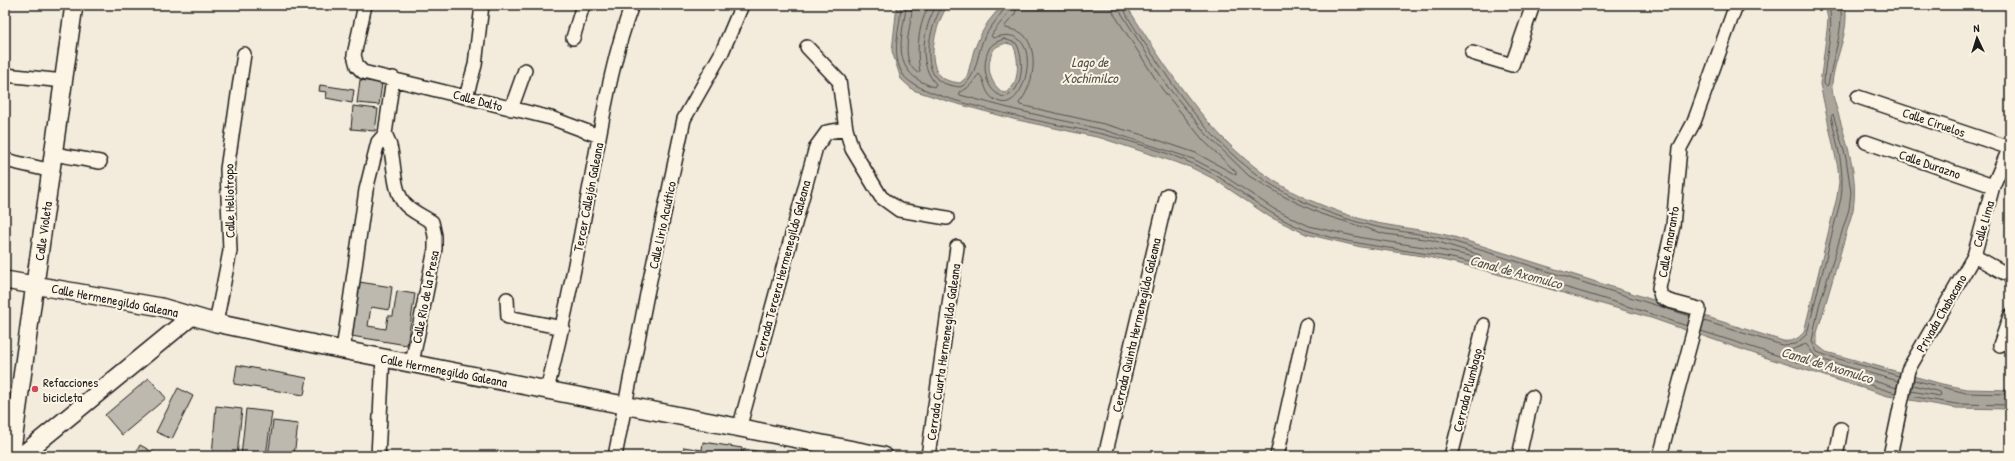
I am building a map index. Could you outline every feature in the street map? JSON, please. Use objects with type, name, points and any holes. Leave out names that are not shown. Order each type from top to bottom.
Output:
[{"type":"street","name":"Calle Violeta","points":[[11,456],[74,5]]},
{"type":"street","name":"Calle Dalto","points":[[365,5],[354,55],[357,66],[363,72],[393,78],[550,118],[600,136]]},
{"type":"street","points":[[466,97],[475,65],[482,5]]},
{"type":"street","points":[[573,38],[583,5]]},
{"type":"street","name":"Tercer Callejón Galeana","points":[[547,390],[563,328],[600,136],[622,34],[632,5]]},
{"type":"street","name":"Calle Lirio Acuático","points":[[615,456],[684,119],[722,52],[741,5]]},
{"type":"street","points":[[1472,53],[1512,65],[1533,5]]},
{"type":"street","name":"Calle Amaranto","points":[[1660,456],[1693,340],[1699,313],[1698,309],[1669,302],[1661,297],[1659,288],[1673,226],[1680,148],[1694,122],[1736,5]]},
{"type":"street","points":[[807,47],[839,81],[846,129],[852,149],[881,197],[899,210],[947,218]]},
{"type":"street","name":"Calle Heliotropo","points":[[216,323],[230,251],[227,169],[244,54]]},
{"type":"street","points":[[511,108],[525,70]]},
{"type":"street","points":[[5,75],[64,81]]},
{"type":"street","points":[[343,350],[365,197],[378,142],[385,134],[393,78]]},
{"type":"street","name":"Calle Ciruelos","points":[[1858,96],[2010,148]]},
{"type":"street","name":"Cerrada Tercera Hermenegildo Galeana","points":[[739,429],[816,147],[827,132],[846,129]]},
{"type":"street","name":"Calle Río de la Presa","points":[[385,134],[391,144],[397,187],[403,202],[432,222],[435,236],[434,249],[412,364]]},
{"type":"street","name":"Calle Durazno","points":[[1866,142],[1993,186]]},
{"type":"street","name":"Calle Lima","points":[[1974,256],[1993,186],[2010,148]]},
{"type":"street","points":[[54,154],[100,162]]},
{"type":"street","points":[[5,160],[52,171]]},
{"type":"street","name":"Cerrada Quinta Hermenegildo Galeana","points":[[1105,456],[1167,195]]},
{"type":"street","name":"Cerrada Cuarta Hermenegildo Galeana","points":[[928,456],[958,247]]},
{"type":"street","points":[[1974,256],[2010,276]]},
{"type":"street","name":"Privada Chabacano","points":[[1890,456],[1908,370],[1974,256]]},
{"type":"street","name":"Calle Hermenegildo Galeana","points":[[5,280],[161,307],[216,323],[343,350],[739,429],[884,456]]},
{"type":"street","points":[[507,299],[508,317],[563,328]]},
{"type":"street","points":[[21,456],[192,316]]},
{"type":"street","points":[[2000,345],[2010,316]]},
{"type":"street","points":[[1277,456],[1306,324]]},
{"type":"street","name":"Cerrada Plumbago","points":[[1451,456],[1484,325]]},
{"type":"street","points":[[378,456],[383,357]]},
{"type":"street","points":[[1519,456],[1532,397]]},
{"type":"street","points":[[1836,456],[1841,429]]},
{"type":"water","name":"Lago de Xochimilco","points":[[897,5],[948,5],[940,20],[934,40],[933,60],[936,69],[942,78],[960,83],[967,77],[974,50],[980,36],[988,22],[1002,5],[1126,5],[1186,95],[1209,123],[1233,148],[1260,171],[1290,191],[1339,212],[1372,222],[1454,237],[1783,341],[1790,341],[1795,340],[1804,332],[1837,197],[1839,182],[1838,168],[1820,84],[1828,19],[1825,5],[1845,5],[1846,25],[1834,73],[1832,92],[1852,164],[1854,198],[1853,210],[1817,333],[1817,345],[1826,352],[1942,384],[1967,389],[2010,390],[2010,409],[1956,408],[1888,396],[1761,356],[1651,318],[1469,266],[1423,256],[1361,247],[1306,234],[1270,217],[1214,179],[1190,167],[1101,138],[1013,119],[913,90],[901,79],[892,51]],"holes":[[[1006,43],[1013,45],[1017,57],[1016,79],[1013,86],[1004,93],[999,90],[992,80],[989,63],[995,48]]]},
{"type":"building","points":[[360,80],[382,83],[379,105],[357,103]]},
{"type":"building","points":[[320,85],[354,90],[352,103],[326,98],[327,92],[319,91]]},
{"type":"building","points":[[353,106],[378,109],[375,131],[351,129]]},
{"type":"building","points":[[359,282],[392,287],[389,310],[371,307],[368,326],[386,329],[388,316],[393,316],[397,291],[415,294],[407,345],[351,336]]},
{"type":"building","points":[[237,365],[307,378],[304,395],[234,384]]},
{"type":"building","points":[[149,378],[166,398],[122,435],[105,415]]},
{"type":"building","points":[[178,388],[193,396],[172,439],[156,432]]},
{"type":"building","points":[[216,406],[242,409],[237,456],[212,456]]},
{"type":"building","points":[[246,409],[272,412],[266,456],[241,456]]},
{"type":"building","points":[[273,421],[298,424],[294,456],[268,456]]},
{"type":"building","points":[[703,442],[742,448],[741,456],[682,456],[684,447],[702,450]]},
{"type":"building","points":[[140,445],[160,456],[134,456]]},
{"type":"building","points":[[744,449],[787,456],[742,456]]},
{"type":"place","name":"Refacciones bicicleta","points":[[35,389]]},
{"type":"water label","name":"Canal de Axomulco","points":[[1516,272]]},
{"type":"water label","name":"Canal de Axomulco","points":[[1827,365]]}]
